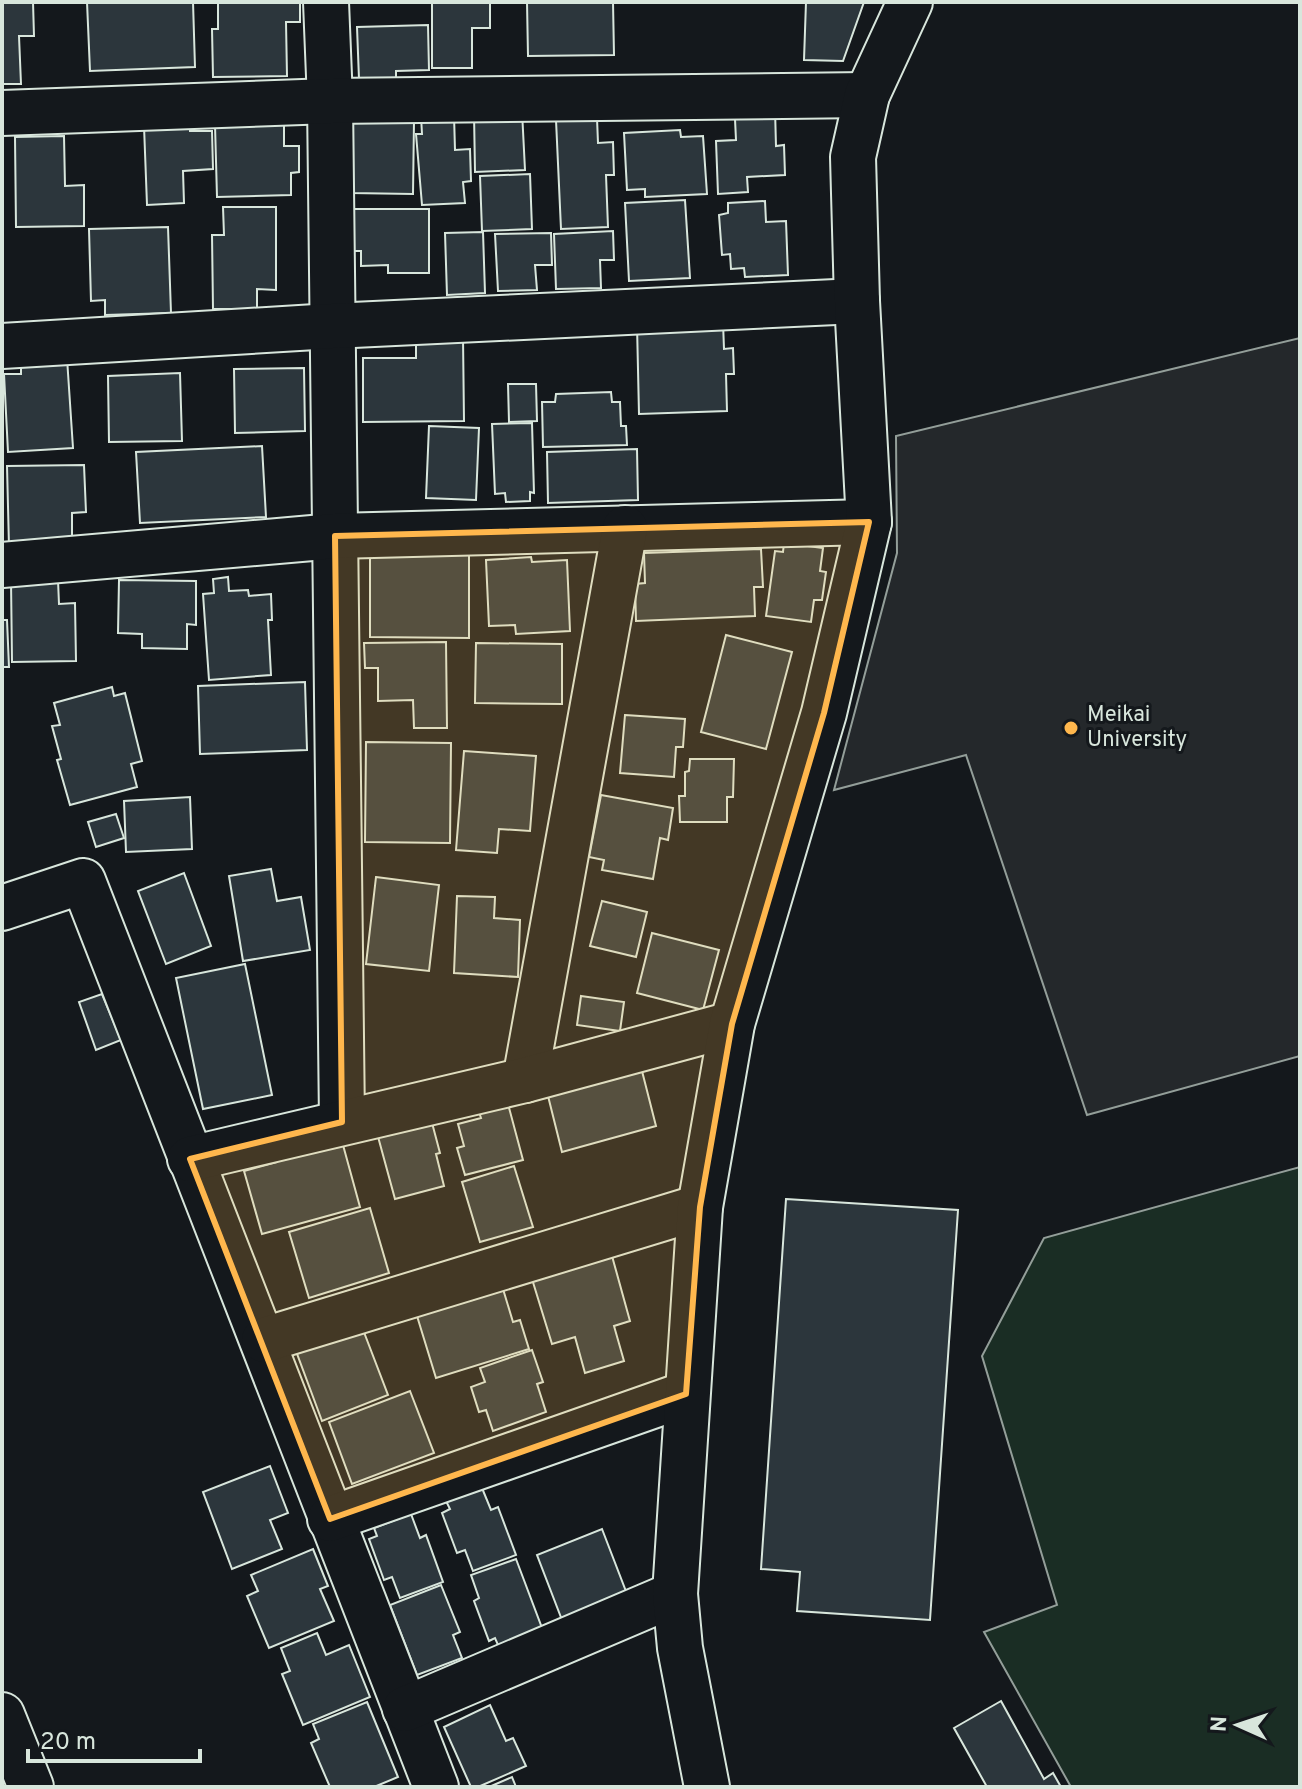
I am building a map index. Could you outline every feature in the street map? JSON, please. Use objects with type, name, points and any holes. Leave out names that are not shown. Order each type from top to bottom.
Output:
[{"type":"street","points":[[326,2],[330,101],[342,1122]]},
{"type":"street","points":[[701,1784],[675,1594],[700,1207],[732,1024],[824,713],[869,522],[853,157],[867,95],[910,2]]},
{"type":"street","points":[[2,113],[330,101],[867,95]]},
{"type":"street","points":[[2,346],[332,326],[857,301]]},
{"type":"street","points":[[2,565],[335,536],[869,522]]},
{"type":"street","points":[[525,1080],[625,528]]},
{"type":"street","points":[[2,908],[83,881],[436,1787]]},
{"type":"street","points":[[190,1159],[525,1080],[732,1024]]},
{"type":"street","points":[[264,1340],[700,1207]]},
{"type":"street","points":[[330,1519],[686,1394]]},
{"type":"street","points":[[405,1709],[675,1594]]},
{"type":"street","points":[[2,1715],[31,1787]]},
{"type":"highlighted area","points":[[869,522],[824,713],[732,1024],[700,1207],[686,1394],[330,1519],[190,1159],[342,1122],[335,536]]},
{"type":"green space","points":[[1300,1167],[1300,1787],[1071,1787],[984,1632],[1057,1605],[982,1356],[1044,1238]]},
{"type":"shaded area","points":[[1300,338],[1300,1056],[1087,1115],[966,755],[834,790],[897,553],[896,436]]},
{"type":"building","points":[[2,2],[33,2],[34,36],[19,36],[21,84],[2,84]]},
{"type":"building","points":[[87,2],[193,2],[195,67],[90,71]]},
{"type":"building","points":[[218,2],[300,2],[300,22],[286,22],[287,76],[213,77],[212,29],[218,29]]},
{"type":"building","points":[[432,2],[490,2],[490,28],[472,28],[472,68],[432,68]]},
{"type":"building","points":[[527,2],[613,2],[614,55],[528,56]]},
{"type":"building","points":[[806,2],[864,2],[843,61],[804,60]]},
{"type":"building","points":[[428,25],[429,70],[396,71],[396,78],[359,79],[357,27]]},
{"type":"building","points":[[775,109],[776,146],[784,145],[785,175],[747,177],[748,192],[718,194],[716,141],[736,140],[735,119]]},
{"type":"building","points":[[522,111],[525,170],[475,172],[474,113]]},
{"type":"building","points":[[454,115],[455,150],[470,149],[471,181],[463,182],[465,203],[422,205],[416,134],[422,134],[421,116]]},
{"type":"building","points":[[597,118],[598,143],[613,142],[614,175],[606,175],[608,227],[561,229],[556,120]]},
{"type":"building","points":[[352,121],[414,121],[413,194],[351,193]]},
{"type":"building","points":[[284,123],[284,146],[299,146],[299,172],[291,173],[291,195],[217,197],[215,125]]},
{"type":"building","points":[[190,124],[190,131],[212,131],[213,169],[183,171],[184,203],[147,205],[144,126]]},
{"type":"building","points":[[680,130],[681,137],[703,136],[707,194],[645,197],[645,189],[627,190],[624,133]]},
{"type":"building","points":[[64,136],[65,186],[84,185],[84,226],[16,227],[15,137]]},
{"type":"building","points":[[530,174],[532,229],[482,231],[480,176]]},
{"type":"building","points":[[685,200],[690,278],[629,281],[625,203]]},
{"type":"building","points":[[765,201],[766,222],[786,221],[788,275],[745,277],[744,268],[731,269],[730,254],[722,255],[719,215],[728,213],[728,203]]},
{"type":"building","points":[[223,207],[276,207],[276,290],[257,289],[257,309],[213,309],[212,235],[224,235]]},
{"type":"building","points":[[352,209],[429,209],[429,273],[388,273],[388,265],[361,266],[361,251],[353,251]]},
{"type":"building","points":[[168,227],[171,313],[105,315],[105,300],[91,301],[89,229]]},
{"type":"building","points":[[613,231],[614,260],[600,260],[601,288],[556,289],[554,234]]},
{"type":"building","points":[[483,232],[485,293],[447,295],[445,233]]},
{"type":"building","points":[[551,233],[552,265],[535,265],[537,290],[498,291],[495,234]]},
{"type":"building","points":[[723,322],[724,349],[733,348],[734,374],[726,374],[727,411],[639,414],[637,325]]},
{"type":"building","points":[[416,337],[463,337],[464,421],[363,422],[363,358],[416,358]]},
{"type":"building","points":[[67,358],[73,448],[8,452],[4,374],[21,374],[21,361]]},
{"type":"building","points":[[304,368],[305,431],[235,433],[234,369]]},
{"type":"building","points":[[180,373],[182,441],[109,442],[108,376]]},
{"type":"building","points":[[508,384],[536,384],[537,421],[509,422]]},
{"type":"building","points":[[611,392],[612,402],[620,402],[621,426],[626,426],[627,445],[543,447],[542,402],[555,402],[556,394]]},
{"type":"building","points":[[532,423],[534,493],[530,492],[530,501],[506,502],[505,493],[495,494],[492,424]]},
{"type":"building","points":[[429,426],[479,428],[476,500],[426,498]]},
{"type":"building","points":[[262,446],[266,517],[140,523],[136,452]]},
{"type":"building","points":[[637,449],[638,500],[548,503],[547,452]]},
{"type":"building","points":[[84,465],[86,512],[72,513],[72,546],[9,547],[7,466]]},
{"type":"building","points":[[784,543],[823,548],[820,571],[826,572],[822,600],[814,600],[811,622],[766,616],[775,551],[783,552]]},
{"type":"building","points":[[761,549],[763,587],[754,587],[755,616],[636,621],[635,584],[645,583],[644,553]]},
{"type":"building","points":[[370,552],[469,552],[469,638],[370,637]]},
{"type":"building","points":[[531,557],[532,562],[567,560],[570,631],[516,634],[515,625],[489,626],[486,560]]},
{"type":"building","points":[[228,577],[229,591],[248,590],[249,596],[271,594],[272,620],[268,620],[271,675],[209,680],[203,594],[214,593],[213,579]]},
{"type":"building","points":[[11,580],[58,580],[59,604],[75,603],[76,661],[12,662]]},
{"type":"building","points":[[119,580],[196,581],[196,625],[187,624],[187,649],[142,648],[142,634],[118,633]]},
{"type":"building","points":[[2,620],[7,620],[9,667],[2,667]]},
{"type":"building","points":[[726,635],[792,652],[766,749],[701,732]]},
{"type":"building","points":[[446,642],[447,728],[414,728],[413,700],[378,701],[378,668],[365,668],[364,643]]},
{"type":"building","points":[[476,643],[562,644],[562,704],[475,703]]},
{"type":"building","points":[[305,682],[307,750],[200,754],[198,686]]},
{"type":"building","points":[[112,687],[114,696],[125,693],[142,761],[131,764],[137,787],[70,805],[57,760],[61,759],[52,726],[60,725],[54,703]]},
{"type":"building","points":[[625,715],[685,719],[683,747],[676,747],[674,777],[620,773]]},
{"type":"building","points":[[366,742],[451,743],[450,843],[365,842]]},
{"type":"building","points":[[464,751],[536,756],[530,831],[499,829],[497,853],[456,850]]},
{"type":"building","points":[[690,759],[734,759],[733,797],[727,797],[727,822],[680,822],[679,796],[685,796],[685,772],[689,771]]},
{"type":"building","points":[[601,795],[673,808],[668,840],[660,838],[653,879],[602,870],[604,860],[589,857]]},
{"type":"building","points":[[190,797],[192,849],[126,852],[124,801]]},
{"type":"building","points":[[116,814],[124,838],[96,847],[88,822]]},
{"type":"building","points":[[271,869],[277,901],[301,897],[310,950],[243,961],[229,876]]},
{"type":"building","points":[[184,873],[211,946],[166,964],[138,891]]},
{"type":"building","points":[[376,877],[439,885],[429,971],[366,964]]},
{"type":"building","points":[[457,896],[495,897],[494,918],[520,920],[518,977],[454,973]]},
{"type":"building","points":[[602,901],[647,912],[636,957],[590,946]]},
{"type":"building","points":[[652,933],[719,950],[703,1010],[637,993]]},
{"type":"building","points":[[245,964],[272,1095],[203,1109],[176,978]]},
{"type":"building","points":[[102,994],[121,1040],[96,1050],[79,1002]]},
{"type":"building","points":[[581,996],[624,1002],[620,1031],[577,1025]]},
{"type":"building","points":[[642,1071],[656,1126],[562,1152],[548,1096]]},
{"type":"building","points":[[508,1104],[523,1160],[465,1175],[457,1148],[464,1146],[458,1124],[481,1118],[479,1112]]},
{"type":"building","points":[[431,1119],[444,1186],[395,1199],[377,1133]]},
{"type":"building","points":[[340,1134],[360,1207],[262,1234],[244,1171],[277,1162],[275,1153]]},
{"type":"building","points":[[514,1166],[533,1227],[480,1242],[462,1182]]},
{"type":"building","points":[[786,1199],[958,1210],[930,1620],[797,1611],[800,1572],[761,1569]]},
{"type":"building","points":[[370,1208],[389,1273],[309,1298],[289,1232]]},
{"type":"building","points":[[612,1256],[630,1321],[614,1326],[624,1361],[585,1373],[575,1337],[552,1344],[532,1279]]},
{"type":"building","points":[[503,1289],[513,1322],[520,1320],[529,1349],[436,1378],[417,1316]]},
{"type":"building","points":[[362,1327],[388,1395],[322,1421],[296,1351]]},
{"type":"building","points":[[532,1350],[543,1382],[537,1384],[546,1412],[493,1431],[486,1410],[479,1412],[471,1387],[485,1382],[480,1368]]},
{"type":"building","points":[[410,1391],[434,1453],[352,1484],[329,1422]]},
{"type":"building","points":[[270,1466],[288,1513],[270,1520],[282,1549],[232,1569],[203,1492]]},
{"type":"building","points":[[482,1488],[491,1510],[498,1507],[516,1555],[473,1571],[465,1550],[457,1553],[442,1513],[450,1509],[446,1501]]},
{"type":"building","points":[[411,1514],[420,1538],[426,1535],[443,1582],[400,1598],[392,1577],[384,1580],[369,1539],[377,1536],[374,1528]]},
{"type":"building","points":[[602,1529],[627,1594],[562,1620],[537,1555]]},
{"type":"building","points":[[313,1549],[328,1586],[320,1589],[334,1621],[269,1648],[247,1596],[258,1591],[251,1575]]},
{"type":"building","points":[[516,1559],[542,1628],[498,1645],[495,1638],[489,1641],[474,1601],[479,1598],[471,1575]]},
{"type":"building","points":[[441,1585],[460,1632],[453,1635],[462,1658],[417,1675],[390,1605]]},
{"type":"building","points":[[317,1633],[326,1655],[349,1645],[370,1697],[303,1725],[282,1674],[290,1671],[281,1648]]},
{"type":"building","points":[[1001,1701],[1044,1779],[1053,1773],[1061,1787],[987,1787],[954,1728]]},
{"type":"building","points":[[367,1702],[398,1777],[374,1787],[330,1787],[311,1743],[319,1739],[313,1724]]},
{"type":"building","points":[[490,1705],[506,1741],[513,1738],[526,1766],[478,1787],[471,1787],[444,1727]]},
{"type":"building","points":[[512,1777],[516,1787],[489,1787]]},
{"type":"place","name":"Meikai University","points":[[1071,728]]}]
